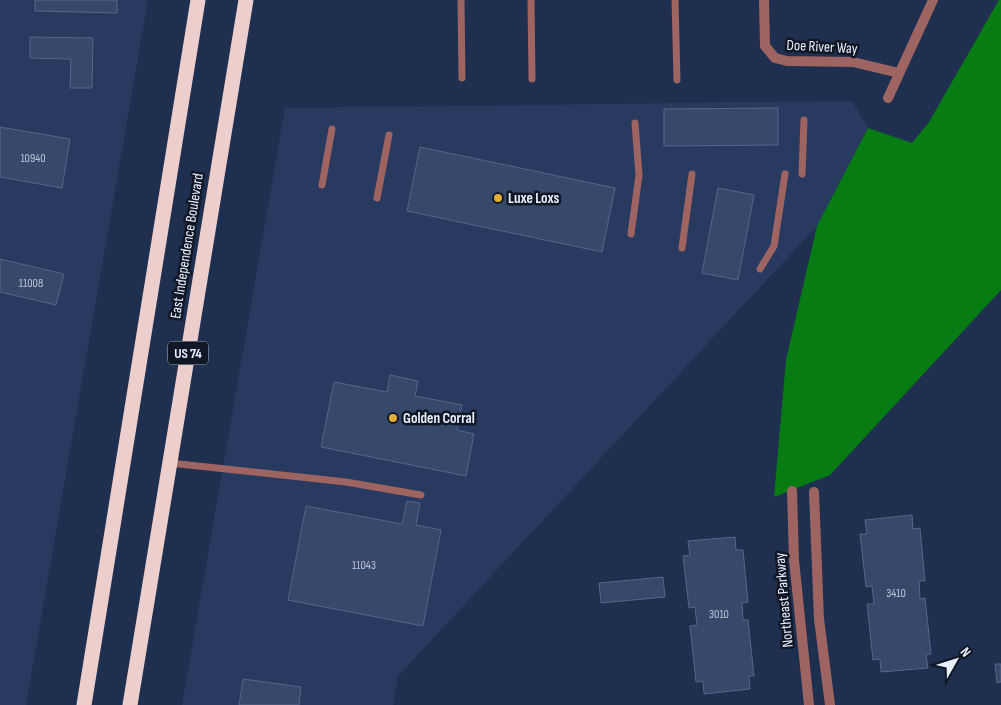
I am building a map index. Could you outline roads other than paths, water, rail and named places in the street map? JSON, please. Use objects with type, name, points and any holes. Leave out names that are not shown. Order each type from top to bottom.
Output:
[{"type":"highway","name":"East Independence Boulevard","points":[[84,705],[198,0]]},
{"type":"highway","name":"East Independence Boulevard","points":[[130,705],[246,0]]},
{"type":"street","name":"Doe River Way","points":[[764,0],[765,46],[775,58],[787,61],[853,62],[899,72]]},
{"type":"street","points":[[888,98],[933,0]]},
{"type":"street","name":"Northeast Parkway","points":[[792,491],[794,560],[810,705]]},
{"type":"street","points":[[814,492],[819,619],[830,705]]},
{"type":"lane","points":[[461,0],[462,78]]},
{"type":"lane","points":[[531,0],[532,79]]},
{"type":"lane","points":[[675,0],[676,80]]},
{"type":"lane","points":[[802,174],[804,120]]},
{"type":"lane","points":[[631,234],[639,175],[634,123]]},
{"type":"lane","points":[[322,185],[332,129]]},
{"type":"lane","points":[[377,198],[389,135]]},
{"type":"lane","points":[[682,248],[692,174]]},
{"type":"lane","points":[[760,270],[774,246],[785,174]]},
{"type":"lane","points":[[170,463],[346,482],[421,495]]},
{"type":"place","name":"Luxe Loxs","points":[[498,198]]},
{"type":"place","name":"Golden Corral","points":[[393,418]]}]
